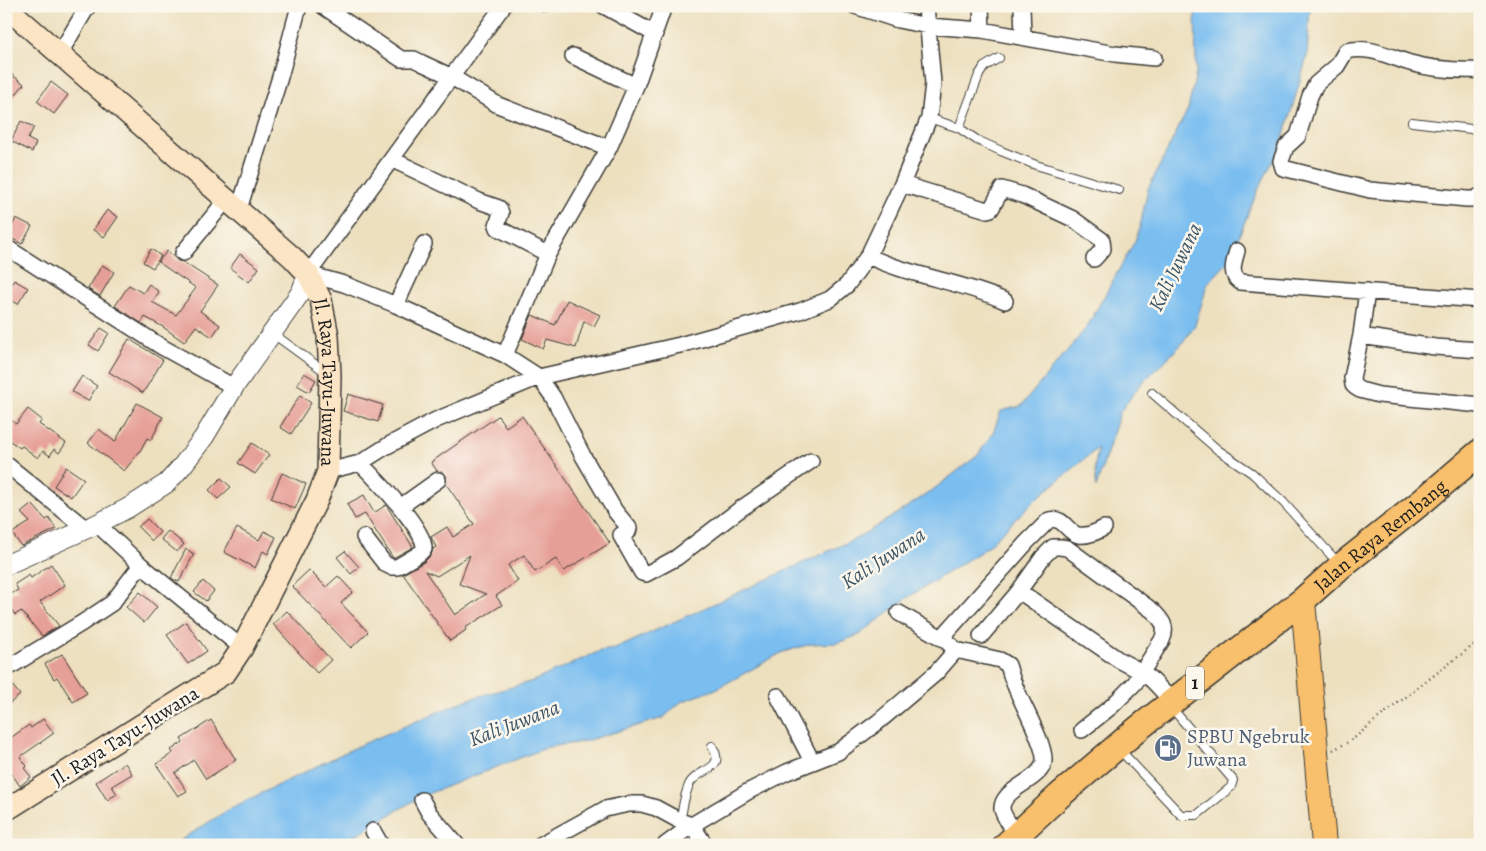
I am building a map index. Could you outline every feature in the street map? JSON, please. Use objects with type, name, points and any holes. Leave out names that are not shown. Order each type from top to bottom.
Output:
[{"type":"highway","name":"Jalan Raya Rembang","points":[[1304,600],[1341,566],[1424,500],[1480,452]]},
{"type":"highway","name":"1","points":[[1012,840],[1059,796],[1170,703],[1304,600]]},
{"type":"main road","name":"Jl. Raya Tayu-Juwana","points":[[6,6],[233,204],[292,257],[308,274],[321,300],[325,316],[330,375],[328,471],[317,500],[242,648],[226,672],[6,810]]},
{"type":"main road","points":[[1304,600],[1324,845]]},
{"type":"street","points":[[60,53],[88,6]]},
{"type":"street","points":[[183,253],[233,204],[280,77],[299,6]]},
{"type":"street","points":[[323,6],[401,59],[414,60],[452,78],[498,105],[609,148]]},
{"type":"street","points":[[6,565],[134,504],[167,482],[183,465],[204,437],[234,387],[301,292],[308,274],[503,6]]},
{"type":"street","points":[[604,6],[655,34]]},
{"type":"street","points":[[505,354],[548,254],[609,148],[636,86],[664,6]]},
{"type":"street","points":[[855,6],[898,20],[928,26],[982,30],[1114,54],[1154,58]]},
{"type":"street","points":[[328,471],[360,463],[387,446],[436,420],[539,377],[680,345],[800,312],[830,299],[847,285],[868,256],[902,184],[929,118],[933,83],[926,6]]},
{"type":"street","points":[[981,6],[982,30]]},
{"type":"street","points":[[1022,6],[1023,37]]},
{"type":"street","points":[[1480,70],[1459,70],[1425,66],[1385,53],[1358,50],[1346,51],[1337,66],[1316,84],[1310,96],[1298,136],[1286,147],[1281,161],[1283,168],[1370,190],[1467,199],[1474,199],[1480,196]]},
{"type":"street","points":[[573,56],[636,86]]},
{"type":"street","points":[[392,160],[478,201],[499,208],[501,213],[497,225],[498,228],[548,254]]},
{"type":"street","points":[[902,184],[987,210],[991,209],[994,205],[1002,189],[1022,195],[1073,219],[1102,240],[1103,249],[1094,259]]},
{"type":"street","points":[[396,305],[424,244]]},
{"type":"street","points":[[6,247],[162,347],[234,387]]},
{"type":"street","points":[[1237,251],[1233,273],[1240,282],[1480,300]]},
{"type":"street","points":[[868,256],[890,267],[985,292],[1005,301]]},
{"type":"street","points":[[308,274],[344,284],[396,305],[505,354],[539,377],[553,397],[583,456],[615,511],[629,528],[628,532],[621,534],[621,536],[642,573],[646,574],[676,558],[747,504],[812,461]]},
{"type":"street","points":[[1368,291],[1352,381],[1355,387],[1379,395],[1480,405]]},
{"type":"street","points":[[1361,335],[1435,347],[1480,350]]},
{"type":"street","points":[[360,463],[400,507],[423,540],[424,549],[397,568],[391,568],[385,564],[364,536]]},
{"type":"street","points":[[6,464],[91,526],[242,648]]},
{"type":"street","points":[[400,507],[438,480]]},
{"type":"street","points":[[951,645],[946,634],[953,625],[1049,520],[1059,521],[1075,535],[1081,536],[1088,536],[1104,528]]},
{"type":"street","points":[[981,636],[1019,591],[1052,547],[1060,546],[1067,548],[1153,610],[1164,621],[1166,632],[1162,640],[1135,683],[1112,706],[1082,730]]},
{"type":"street","points":[[6,669],[112,603],[142,566]]},
{"type":"street","points":[[1019,591],[1119,660],[1142,672],[1153,681],[1170,703]]},
{"type":"street","points":[[899,613],[951,645],[1000,660],[1008,665],[1044,752],[1043,767],[1010,794],[1003,805],[1012,840]]},
{"type":"street","points":[[665,845],[686,823],[812,761],[838,752],[878,722],[936,673],[951,645]]},
{"type":"street","points":[[778,696],[812,761]]},
{"type":"street","points":[[422,800],[429,813],[457,845]]},
{"type":"street","points":[[540,845],[605,809],[629,804],[642,804],[656,808],[686,823],[705,845]]},
{"type":"street","points":[[373,831],[381,845]]},
{"type":"lane","points":[[959,128],[979,75],[984,67],[999,58]]},
{"type":"lane","points":[[929,118],[959,128],[978,140],[1036,165],[1119,190]]},
{"type":"lane","points":[[1412,122],[1480,130]]},
{"type":"lane","points":[[272,333],[330,375]]},
{"type":"lane","points":[[1152,394],[1218,450],[1252,473],[1283,502],[1341,566]]},
{"type":"lane","points":[[1117,747],[1182,815],[1197,815],[1231,787],[1232,777],[1170,703]]},
{"type":"lane","points":[[686,823],[686,793],[691,781],[713,767],[716,762],[717,754],[712,746]]},
{"type":"path","points":[[1316,753],[1335,750],[1343,746],[1480,640]]},
{"type":"water","name":"Kali Juwana","points":[[1195,6],[1310,6],[1307,57],[1281,146],[1257,192],[1229,261],[1208,283],[1195,325],[1180,346],[1140,385],[1120,412],[1096,488],[1095,466],[1098,448],[1036,499],[985,549],[907,598],[859,635],[837,643],[811,644],[783,652],[716,689],[681,702],[663,718],[582,742],[548,747],[420,797],[339,845],[173,845],[231,808],[356,747],[466,700],[533,681],[600,651],[615,649],[857,538],[930,492],[977,456],[993,433],[1001,411],[1021,406],[1087,327],[1135,241],[1148,189],[1188,109],[1196,74]]},
{"type":"building","points":[[6,70],[24,84],[6,107]]},
{"type":"building","points":[[51,82],[68,95],[54,114],[37,101]]},
{"type":"building","points":[[21,121],[34,127],[28,139],[36,143],[32,152],[11,141]]},
{"type":"building","points":[[107,210],[118,217],[104,237],[93,230]]},
{"type":"building","points":[[16,218],[32,226],[22,244],[7,236]]},
{"type":"building","points":[[151,249],[161,256],[153,268],[143,262]]},
{"type":"building","points":[[167,251],[178,261],[183,262],[218,285],[200,311],[220,325],[212,337],[196,326],[184,342],[145,317],[141,323],[115,306],[129,285],[143,293],[149,284],[159,292],[152,302],[176,315],[196,288],[158,262]]},
{"type":"building","points":[[240,254],[259,268],[249,282],[230,268]]},
{"type":"building","points":[[102,265],[114,272],[100,296],[88,289]]},
{"type":"building","points":[[14,280],[28,288],[18,304],[6,297],[6,293]]},
{"type":"building","points":[[567,300],[600,315],[594,326],[584,321],[576,348],[547,340],[543,349],[522,339],[532,315],[555,325]]},
{"type":"building","points":[[101,328],[109,333],[98,351],[89,345]]},
{"type":"building","points":[[129,339],[163,360],[143,393],[109,372]]},
{"type":"building","points":[[304,373],[316,380],[309,392],[297,385]]},
{"type":"building","points":[[82,376],[97,386],[88,401],[72,392]]},
{"type":"building","points":[[348,394],[383,405],[378,422],[343,411]]},
{"type":"building","points":[[300,395],[311,403],[291,434],[280,427]]},
{"type":"building","points":[[137,403],[163,417],[151,440],[147,438],[140,451],[124,471],[88,443],[99,429],[115,442]]},
{"type":"building","points":[[28,409],[42,420],[39,424],[66,443],[59,453],[54,449],[50,456],[43,451],[38,458],[22,446],[20,448],[6,438],[6,416],[16,424]]},
{"type":"building","points":[[498,416],[506,427],[522,416],[610,543],[564,571],[556,559],[535,572],[524,555],[508,565],[518,581],[496,596],[502,605],[465,628],[466,630],[450,641],[403,574],[424,562],[431,555],[436,547],[431,537],[447,527],[453,537],[474,524],[446,484],[446,475],[437,471],[431,462]],"holes":[[[470,555],[459,584],[486,594],[455,615],[425,571],[437,576]]]},
{"type":"building","points":[[252,443],[269,455],[255,474],[238,463]]},
{"type":"building","points":[[66,467],[84,479],[71,497],[54,486]]},
{"type":"building","points":[[282,473],[306,484],[295,509],[271,498]]},
{"type":"building","points":[[221,478],[231,487],[218,499],[209,490]]},
{"type":"building","points":[[364,495],[374,513],[386,505],[413,547],[393,558],[365,514],[355,519],[347,504]]},
{"type":"building","points":[[32,504],[46,520],[49,518],[56,529],[21,546],[12,533],[30,522],[21,513]]},
{"type":"building","points":[[147,519],[160,532],[152,541],[138,527]]},
{"type":"building","points":[[237,528],[259,540],[264,531],[276,537],[268,554],[263,551],[255,568],[224,552]]},
{"type":"building","points":[[168,531],[184,544],[177,552],[161,539]]},
{"type":"building","points":[[186,549],[194,554],[179,582],[171,578]]},
{"type":"building","points":[[345,551],[359,567],[351,574],[337,557]]},
{"type":"building","points":[[51,564],[65,585],[40,602],[59,626],[42,636],[21,611],[15,615],[6,601],[6,597],[18,590],[15,584],[29,575],[31,578]]},
{"type":"building","points":[[309,570],[326,587],[338,576],[353,592],[341,603],[368,632],[351,648],[292,586]]},
{"type":"building","points":[[203,581],[214,591],[206,601],[194,592]]},
{"type":"building","points":[[140,592],[157,607],[144,623],[126,607]]},
{"type":"building","points":[[287,611],[331,660],[317,673],[273,624]]},
{"type":"building","points":[[186,622],[207,651],[188,664],[167,635]]},
{"type":"building","points":[[62,654],[87,693],[73,702],[57,677],[54,679],[45,664]]},
{"type":"building","points":[[12,685],[20,695],[6,706],[6,689]]},
{"type":"building","points":[[43,719],[54,733],[20,757],[27,766],[24,768],[31,777],[20,786],[6,765],[6,741],[29,725],[31,728]]},
{"type":"building","points":[[211,720],[236,760],[206,779],[194,760],[175,773],[187,791],[178,796],[156,764],[173,753],[171,750],[183,742],[181,739]]},
{"type":"building","points":[[125,763],[132,774],[112,786],[117,794],[107,800],[96,782]]},
{"type":"place","name":"SPBU Ngebruk Juwana","points":[[1168,748]]}]
